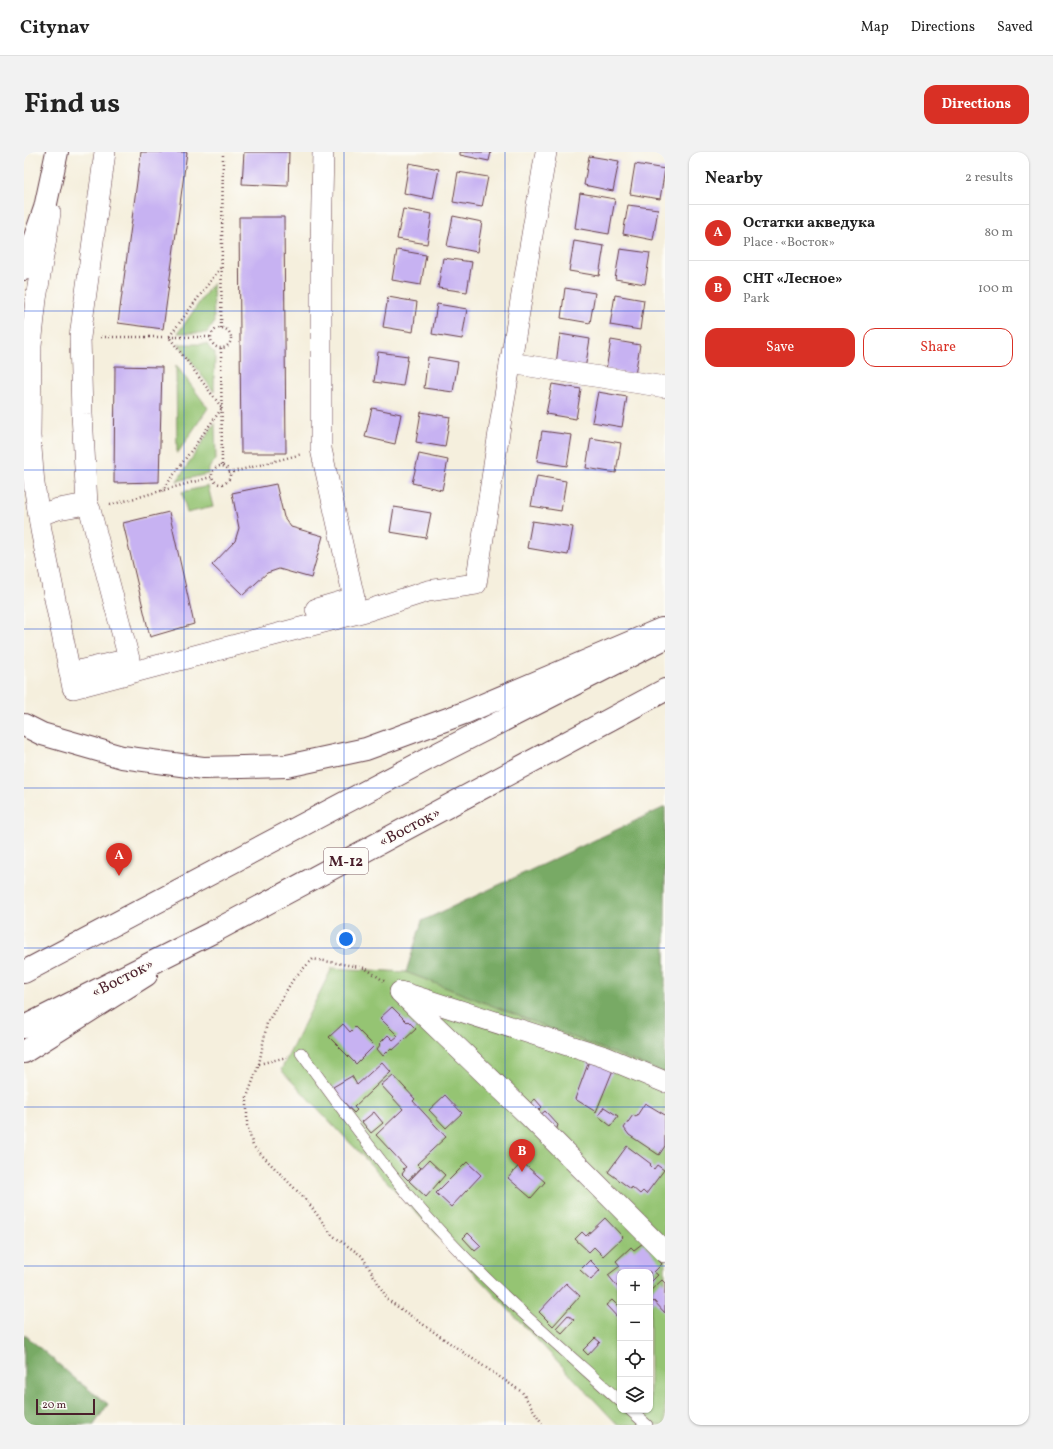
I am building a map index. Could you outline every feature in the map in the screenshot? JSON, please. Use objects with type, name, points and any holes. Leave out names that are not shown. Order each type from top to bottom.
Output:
[{"type":"main road","points":[[24,269],[44,208],[58,152]]},
{"type":"main road","points":[[24,725],[42,734],[122,757],[204,768],[287,766],[366,749],[387,742],[464,713],[665,628]]},
{"type":"main road","points":[[24,972],[441,752],[665,638]]},
{"type":"main road","name":"«Восток»","points":[[24,1026],[213,932],[665,690]]},
{"type":"main road","points":[[24,1052],[213,932]]},
{"type":"street","points":[[58,152],[36,299],[31,346],[27,425],[39,515],[73,688],[369,610],[428,592],[476,584],[510,363],[546,152]]},
{"type":"street","points":[[104,152],[80,337],[82,414],[88,507],[129,660]]},
{"type":"street","points":[[70,673],[129,660],[354,598],[321,449],[322,152]]},
{"type":"street","points":[[510,363],[665,387]]},
{"type":"street","points":[[39,515],[58,509],[88,507]]},
{"type":"street","points":[[400,992],[605,1057],[665,1082]]},
{"type":"street","points":[[400,992],[531,1118],[665,1252]]},
{"type":"lane","points":[[301,1053],[351,1122],[426,1214],[474,1266],[617,1398]]},
{"type":"lane","points":[[633,1413],[647,1425]]},
{"type":"path","points":[[221,328],[223,152]]},
{"type":"path","points":[[169,337],[221,267]]},
{"type":"path","points":[[221,328],[228,331],[231,338],[228,345],[222,348],[214,346],[211,337],[214,332],[221,328]]},
{"type":"path","points":[[80,337],[211,337]]},
{"type":"path","points":[[169,337],[222,408]]},
{"type":"path","points":[[222,348],[222,466]]},
{"type":"path","points":[[162,491],[222,408]]},
{"type":"path","points":[[229,473],[321,449]]},
{"type":"path","points":[[222,466],[228,470],[229,473],[228,480],[223,484],[216,483],[211,474],[215,468],[222,466]]},
{"type":"path","points":[[88,507],[162,491],[212,477]]},
{"type":"path","points":[[400,992],[365,968],[313,959],[294,978],[267,1023],[259,1064],[247,1096],[247,1125],[253,1146],[308,1201],[332,1235],[362,1256],[388,1300],[522,1392],[543,1425]]},
{"type":"path","points":[[259,1064],[301,1053]]},
{"type":"green space","points":[[213,283],[214,324],[210,327],[207,333],[178,333]]},
{"type":"green space","points":[[179,344],[207,344],[215,353],[214,392]]},
{"type":"green space","points":[[176,365],[208,408],[177,454]]},
{"type":"green space","points":[[215,423],[216,460],[210,466],[208,474],[177,481]]},
{"type":"green space","points":[[208,486],[213,507],[187,513],[182,492]]},
{"type":"green space","points":[[665,807],[665,1073],[406,972],[422,921]]},
{"type":"green space","points":[[332,968],[406,972],[665,1073],[665,1425],[618,1425],[281,1070]]},
{"type":"green space","points":[[24,1334],[79,1382],[108,1404],[94,1425],[24,1425]]},
{"type":"building","points":[[141,152],[187,152],[163,329],[118,323]]},
{"type":"building","points":[[244,152],[289,152],[288,186],[242,184]]},
{"type":"building","points":[[460,152],[491,152],[489,161],[460,155]]},
{"type":"building","points":[[589,156],[619,161],[613,191],[584,185]]},
{"type":"building","points":[[409,163],[439,169],[433,199],[404,193]]},
{"type":"building","points":[[635,164],[665,169],[660,199],[630,194]]},
{"type":"building","points":[[458,172],[488,177],[482,207],[453,202]]},
{"type":"building","points":[[580,193],[615,199],[609,234],[575,228]]},
{"type":"building","points":[[628,205],[658,209],[653,240],[623,234]]},
{"type":"building","points":[[403,209],[432,214],[427,244],[397,239]]},
{"type":"building","points":[[453,216],[482,222],[477,252],[447,246]]},
{"type":"building","points":[[239,217],[284,217],[286,453],[241,453]]},
{"type":"building","points":[[574,241],[604,246],[599,276],[569,271]]},
{"type":"building","points":[[620,249],[650,253],[645,284],[615,279]]},
{"type":"building","points":[[397,250],[426,255],[421,285],[392,280]]},
{"type":"building","points":[[443,258],[472,262],[467,292],[438,288]]},
{"type":"building","points":[[565,288],[595,293],[590,323],[561,318]]},
{"type":"building","points":[[615,295],[644,300],[640,330],[610,325]]},
{"type":"building","points":[[388,297],[417,302],[413,332],[383,327]]},
{"type":"building","points":[[437,304],[467,309],[462,339],[432,334]]},
{"type":"building","points":[[560,334],[590,339],[585,369],[556,364]]},
{"type":"building","points":[[611,340],[640,345],[635,375],[606,370]]},
{"type":"building","points":[[378,352],[408,356],[403,386],[374,382]]},
{"type":"building","points":[[428,357],[458,362],[453,392],[424,388]]},
{"type":"building","points":[[115,366],[162,367],[159,482],[114,483]]},
{"type":"building","points":[[552,384],[581,389],[576,419],[546,414]]},
{"type":"building","points":[[598,392],[627,397],[622,427],[592,422]]},
{"type":"building","points":[[372,408],[401,414],[395,444],[365,437]]},
{"type":"building","points":[[421,412],[450,417],[445,447],[416,442]]},
{"type":"building","points":[[542,431],[572,435],[567,466],[537,461]]},
{"type":"building","points":[[591,438],[621,443],[616,473],[586,468]]},
{"type":"building","points":[[419,454],[448,460],[442,490],[412,483]]},
{"type":"building","points":[[537,476],[566,481],[561,511],[531,506]]},
{"type":"building","points":[[276,484],[284,517],[291,527],[323,536],[311,578],[279,569],[267,573],[243,595],[212,565],[235,541],[239,528],[232,493]]},
{"type":"building","points":[[394,507],[431,513],[426,538],[390,532]]},
{"type":"building","points":[[169,512],[194,624],[150,637],[123,523]]},
{"type":"building","points":[[532,521],[573,527],[568,555],[527,548]]},
{"type":"building","points":[[392,1007],[416,1029],[393,1050],[391,1048],[383,1056],[377,1049],[380,1045],[379,1044],[388,1035],[393,1040],[398,1036],[380,1018]]},
{"type":"building","points":[[343,1024],[350,1032],[355,1027],[374,1046],[356,1064],[329,1037]]},
{"type":"building","points":[[589,1061],[613,1070],[596,1112],[575,1099]]},
{"type":"building","points":[[382,1062],[391,1072],[354,1107],[357,1110],[354,1113],[341,1099],[333,1087],[352,1076],[357,1085]]},
{"type":"building","points":[[393,1075],[415,1099],[413,1101],[446,1137],[417,1164],[421,1168],[408,1180],[402,1174],[405,1170],[403,1169],[406,1167],[376,1135],[403,1109],[381,1085]]},
{"type":"building","points":[[445,1095],[462,1113],[446,1128],[429,1110]]},
{"type":"building","points":[[535,1099],[542,1107],[535,1114],[528,1105]]},
{"type":"building","points":[[645,1103],[665,1115],[665,1146],[659,1155],[629,1135],[624,1128],[633,1115],[636,1117]]},
{"type":"building","points":[[604,1107],[618,1116],[611,1126],[598,1116]]},
{"type":"building","points":[[545,1111],[558,1125],[555,1134],[539,1116]]},
{"type":"building","points":[[374,1112],[383,1123],[371,1133],[362,1122]]},
{"type":"building","points":[[627,1146],[651,1164],[650,1165],[654,1169],[657,1165],[664,1170],[646,1194],[643,1191],[640,1194],[632,1187],[631,1189],[608,1172]]},
{"type":"building","points":[[429,1160],[445,1175],[426,1197],[409,1181]]},
{"type":"building","points":[[467,1162],[481,1175],[451,1207],[436,1193]]},
{"type":"building","points":[[522,1162],[545,1182],[531,1198],[508,1178]]},
{"type":"building","points":[[605,1218],[623,1237],[603,1256],[594,1247],[589,1252],[575,1239],[582,1232],[586,1236]]},
{"type":"building","points":[[468,1233],[481,1246],[475,1251],[463,1238]]},
{"type":"building","points":[[643,1243],[662,1264],[654,1272],[658,1275],[653,1280],[653,1269],[617,1269],[617,1286],[608,1275],[620,1266],[616,1261],[631,1247],[634,1250]]},
{"type":"building","points":[[590,1260],[600,1270],[591,1280],[580,1270]]},
{"type":"building","points":[[662,1280],[665,1283],[665,1313],[654,1301],[653,1302],[653,1288]]},
{"type":"building","points":[[566,1283],[580,1296],[553,1326],[539,1312]]},
{"type":"building","points":[[612,1300],[617,1305],[617,1317],[606,1305]]},
{"type":"building","points":[[568,1315],[574,1320],[562,1333],[556,1328]]},
{"type":"building","points":[[595,1338],[600,1342],[588,1355],[583,1350]]},
{"type":"place","name":"Остатки акведука","points":[[119,876]]},
{"type":"place","name":"СНТ «Лесное»","points":[[522,1172]]}]
